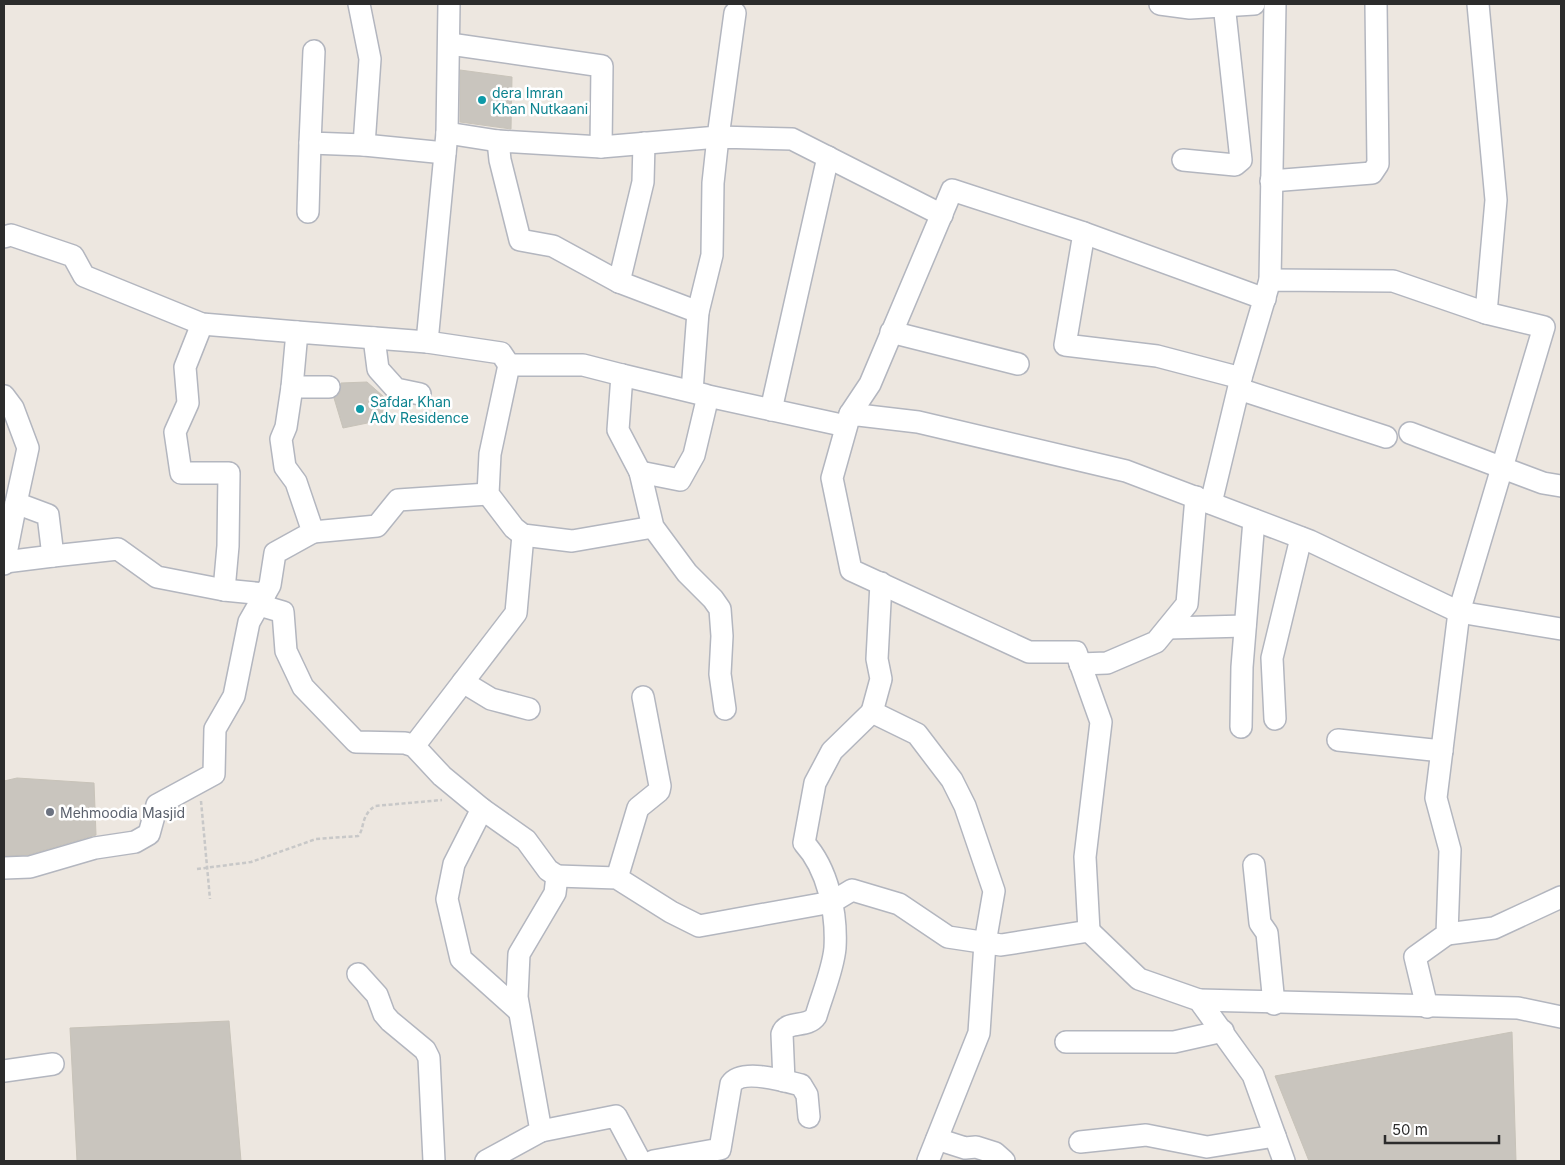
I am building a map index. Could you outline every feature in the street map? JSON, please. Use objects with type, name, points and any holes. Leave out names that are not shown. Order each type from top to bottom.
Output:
[{"type":"street","points":[[359,4],[370,59],[364,145]]},
{"type":"street","points":[[427,342],[446,143],[450,44],[449,4]]},
{"type":"street","points":[[1160,4],[1190,8],[1254,4]]},
{"type":"street","points":[[1080,664],[1106,662],[1156,642],[1187,604],[1203,500],[1268,290],[1275,4]]},
{"type":"street","points":[[1271,181],[1372,173],[1376,169],[1378,164],[1376,4]]},
{"type":"street","points":[[1478,4],[1496,200],[1486,313]]},
{"type":"street","points":[[1183,160],[1235,165],[1241,160],[1224,5]]},
{"type":"street","points":[[640,472],[680,480],[694,455],[700,393],[698,312],[712,255],[713,183],[734,13]]},
{"type":"street","points":[[450,44],[602,66],[601,147]]},
{"type":"street","points":[[308,212],[314,51]]},
{"type":"street","points":[[310,143],[364,145],[498,140],[601,147],[718,137],[792,139],[942,215]]},
{"type":"street","points":[[498,140],[500,160],[520,240],[553,246],[619,282],[698,312]]},
{"type":"street","points":[[619,282],[644,182],[644,143]]},
{"type":"street","points":[[771,410],[828,157]]},
{"type":"street","points":[[1448,934],[1450,850],[1436,798],[1459,612],[1500,468],[1552,330],[1486,313],[1393,281],[1268,290],[952,190],[870,384],[848,420],[832,478],[852,570],[1030,652],[1076,652],[1101,722],[1085,856],[1089,931],[1138,979],[1199,1000],[1274,1004],[1518,1008],[1561,1017]]},
{"type":"street","points":[[6,230],[73,256],[84,276],[202,324],[427,342],[501,353],[509,366],[490,454],[488,494],[514,528],[523,535],[572,542],[653,526]]},
{"type":"street","points":[[1084,233],[1065,345],[1157,356],[1240,383],[1386,437]]},
{"type":"street","points":[[202,324],[186,367],[188,403],[175,432],[181,474],[229,473],[228,546],[224,590]]},
{"type":"street","points":[[297,332],[286,427],[280,439],[285,467],[296,482],[313,532]]},
{"type":"street","points":[[891,332],[1018,364]]},
{"type":"street","points":[[374,338],[378,369],[396,389],[420,394]]},
{"type":"street","points":[[509,366],[583,365],[771,410],[848,420],[918,422],[1126,471],[1301,538],[1459,612],[1561,629]]},
{"type":"street","points":[[622,375],[618,430],[640,472],[653,526],[687,573],[713,598],[720,609],[722,636],[720,674],[725,709]]},
{"type":"street","points":[[292,387],[329,387]]},
{"type":"street","points":[[4,396],[13,408],[28,448],[5,553],[52,556],[118,549],[157,577],[224,590],[262,600],[282,612],[286,651],[303,688],[356,742],[405,743],[414,746],[442,776],[526,840],[548,870],[557,876],[617,878],[670,912],[699,926],[832,902],[852,890],[899,904],[948,937],[1001,945],[1089,931]]},
{"type":"street","points":[[1410,433],[1500,468],[1543,483],[1561,486]]},
{"type":"street","points":[[4,868],[30,867],[95,848],[135,842],[149,834],[157,806],[214,774],[215,729],[234,696],[249,622],[270,585],[275,552],[313,532],[377,526],[398,500],[488,494]]},
{"type":"street","points":[[16,503],[48,515],[52,556]]},
{"type":"street","points":[[1241,726],[1245,626],[1254,520]]},
{"type":"street","points":[[414,746],[516,613],[523,535]]},
{"type":"street","points":[[1275,719],[1272,658],[1301,538]]},
{"type":"street","points":[[784,1081],[782,1034],[784,1028],[809,1023],[816,1016],[835,949],[832,902],[816,856],[804,843],[815,784],[832,751],[872,712],[881,679],[877,659],[881,583]]},
{"type":"street","points":[[1168,628],[1245,626]]},
{"type":"street","points":[[463,682],[491,699],[529,709]]},
{"type":"street","points":[[617,878],[638,808],[659,791],[660,786],[643,697]]},
{"type":"street","points":[[872,712],[917,734],[952,780],[965,806],[994,891],[985,943],[979,1034],[928,1161]]},
{"type":"street","points":[[1338,740],[1442,751]]},
{"type":"street","points":[[476,803],[454,864],[447,900],[461,959],[519,1011]]},
{"type":"street","points":[[1254,866],[1260,923],[1267,933],[1274,1004]]},
{"type":"street","points":[[541,1130],[516,997],[519,954],[554,893],[557,876]]},
{"type":"street","points":[[1427,1007],[1415,957],[1448,934],[1494,928],[1561,897]]},
{"type":"street","points":[[358,974],[377,995],[384,1014],[424,1050],[428,1058],[434,1161]]},
{"type":"street","points":[[1199,1000],[1253,1074],[1284,1161]]},
{"type":"street","points":[[1066,1042],[1174,1042],[1223,1031]]},
{"type":"street","points":[[4,1072],[53,1064]]},
{"type":"street","points":[[654,1161],[720,1149],[731,1084],[734,1079],[764,1076],[801,1084],[807,1095],[809,1117]]},
{"type":"street","points":[[486,1161],[541,1130],[616,1116],[640,1161]]},
{"type":"street","points":[[1080,1142],[1146,1136],[1207,1148],[1275,1136]]},
{"type":"street","points":[[937,1138],[965,1148],[976,1147],[996,1153],[1004,1161]]},
{"type":"path","points":[[199,782],[210,899]]},
{"type":"path","points":[[198,868],[251,862],[316,839],[358,836],[362,832],[362,821],[375,806],[476,803]]},
{"type":"building","name":"dera Imran Khan Nutkaani","points":[[460,70],[512,77],[511,129],[460,122]]},
{"type":"building","name":"Safdar Khan Adv Residence","points":[[367,382],[384,397],[382,420],[343,428],[334,398],[340,393],[341,383]]},
{"type":"building","name":"Mehmoodia Masjid","points":[[17,778],[94,783],[96,835],[28,855],[4,856],[4,781]]},
{"type":"building","points":[[229,1021],[241,1161],[77,1161],[70,1028]]},
{"type":"building","points":[[1512,1032],[1516,1161],[1309,1161],[1275,1076]]},
{"type":"place","name":"dera Imran Khan Nutkaani","points":[[482,100]]},
{"type":"place","name":"Safdar Khan Adv Residence","points":[[360,409]]},
{"type":"place","name":"Mehmoodia Masjid","points":[[50,812]]}]
